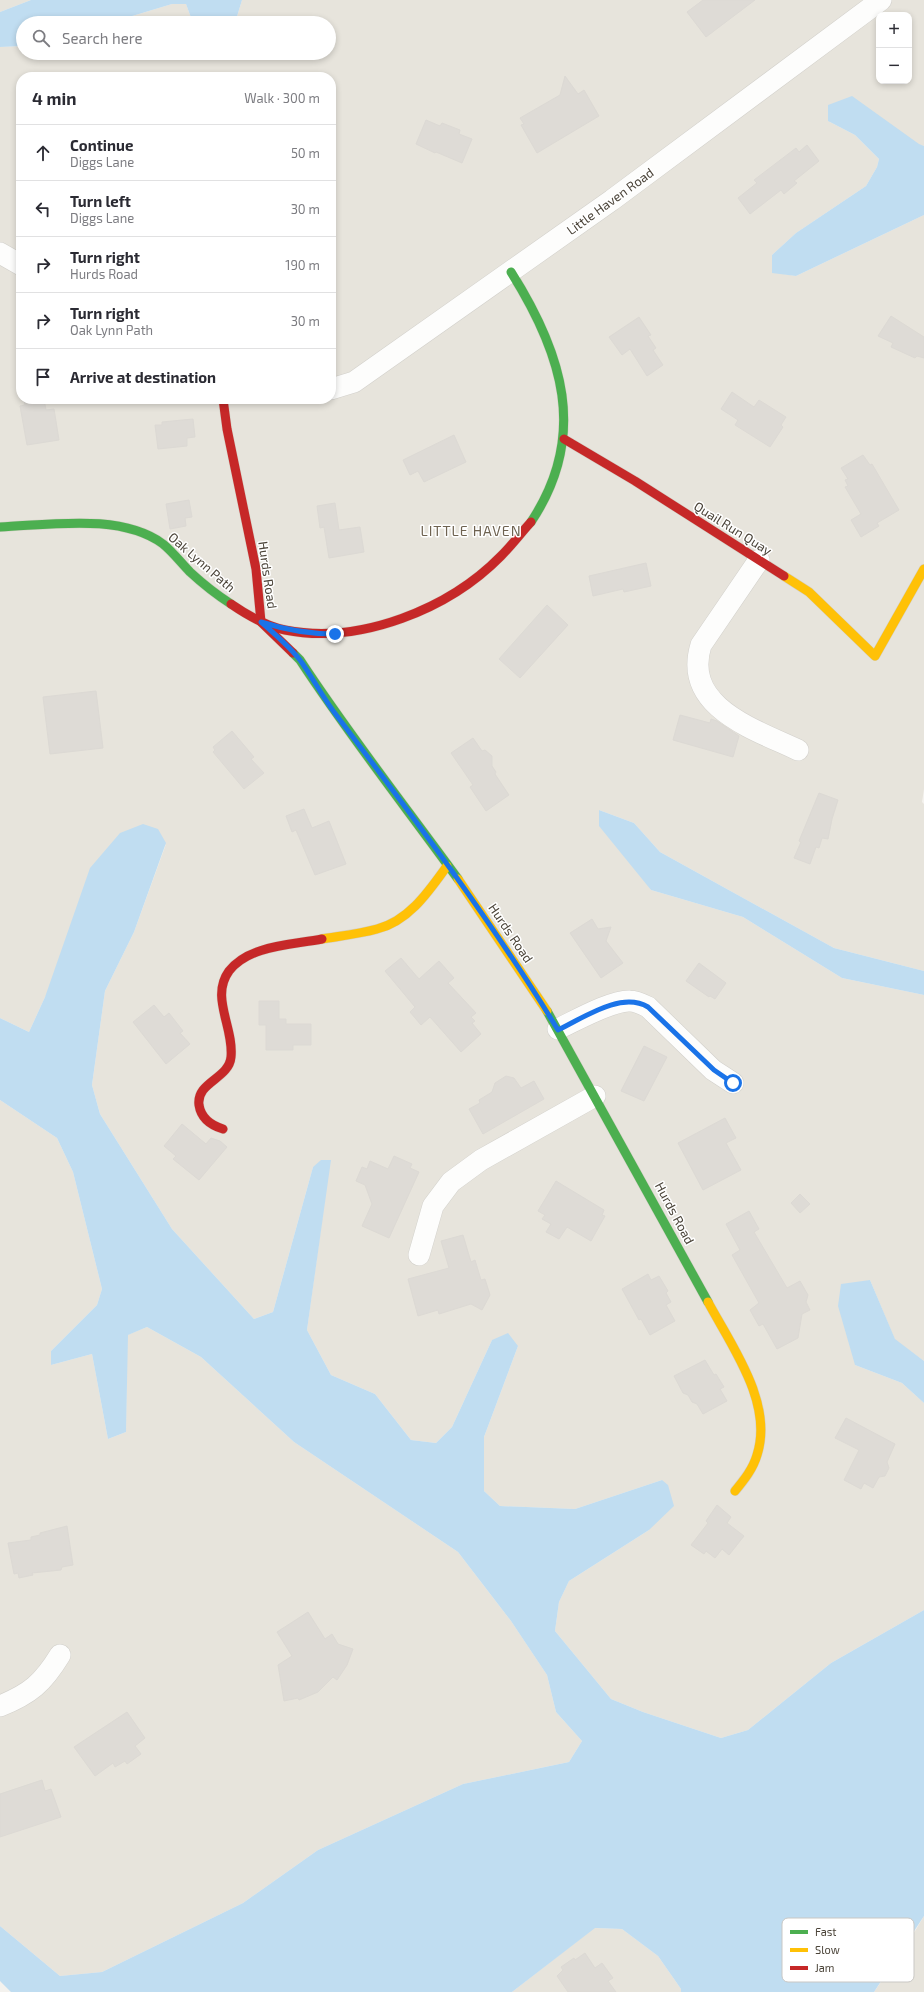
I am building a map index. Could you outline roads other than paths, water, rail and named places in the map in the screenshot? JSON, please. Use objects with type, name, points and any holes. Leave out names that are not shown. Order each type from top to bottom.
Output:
[{"type":"street","name":"Little Haven Road","points":[[336,387],[354,382],[511,272],[612,200],[881,0]]},
{"type":"street","points":[[0,253],[16,262]]},
{"type":"street","name":"Oak Lynn Path","points":[[0,527],[104,523],[121,525],[142,532],[160,542],[191,573],[222,598],[261,622],[287,630],[314,634],[335,634],[362,630],[401,619],[438,602],[465,585],[515,543],[532,521],[554,481],[564,439],[565,418],[562,392],[552,354],[539,321],[523,290],[511,272]]},
{"type":"street","name":"Hurds Road","points":[[224,404],[227,429],[256,569],[261,622],[300,660],[336,715],[362,747],[478,908],[524,975],[558,1030],[595,1096],[746,1373],[758,1402],[761,1422],[759,1446],[753,1465],[736,1491]]},
{"type":"street","name":"Quail Run Quay","points":[[564,439],[635,481],[809,592],[875,656],[924,569]]},
{"type":"street","points":[[759,560],[701,645],[697,659],[697,673],[701,684],[708,695],[727,714],[798,750]]},
{"type":"street","points":[[223,1129],[213,1126],[205,1119],[200,1110],[199,1100],[203,1089],[214,1079],[227,1071],[230,1065],[231,1047],[228,1025],[221,1001],[222,985],[233,965],[244,956],[254,952],[378,929],[391,924],[407,915],[422,899],[447,866]]},
{"type":"street","points":[[558,1030],[619,1002],[630,1001],[642,1003],[714,1070],[733,1083]]},
{"type":"street","points":[[419,1255],[433,1206],[450,1182],[481,1160],[595,1096]]},
{"type":"street","points":[[0,1706],[32,1690],[47,1676],[60,1655]]},
{"type":"water","points":[[31,0],[242,0],[237,16],[190,16],[186,4],[172,4],[132,16],[16,16],[16,46],[0,47],[0,12]]},
{"type":"water","points":[[852,96],[919,144],[924,146],[924,215],[796,276],[772,273],[772,255],[796,233],[866,186],[877,167],[879,159],[855,135],[828,121],[828,105]]},
{"type":"water","points":[[599,810],[634,823],[660,852],[834,948],[924,971],[924,995],[842,978],[743,917],[651,890],[599,826]]},
{"type":"water","points":[[143,824],[158,829],[166,843],[134,932],[105,991],[92,1085],[100,1114],[172,1229],[254,1319],[273,1312],[313,1167],[321,1160],[331,1160],[307,1330],[331,1375],[375,1394],[411,1440],[436,1443],[452,1427],[492,1340],[508,1333],[518,1346],[484,1437],[484,1491],[500,1506],[575,1509],[662,1480],[668,1485],[674,1506],[649,1530],[569,1581],[559,1602],[555,1631],[611,1699],[643,1712],[721,1738],[748,1730],[831,1663],[924,1610],[924,1916],[914,1931],[914,1918],[782,1918],[782,1982],[881,1982],[874,1992],[681,1992],[681,1989],[658,1956],[622,1929],[595,1928],[512,1992],[11,1992],[0,1981],[0,1926],[60,1976],[102,1972],[243,1903],[318,1850],[463,1784],[569,1762],[582,1741],[556,1712],[547,1675],[511,1621],[458,1552],[294,1442],[201,1357],[147,1327],[128,1335],[126,1432],[108,1439],[92,1354],[51,1365],[51,1351],[97,1305],[102,1289],[73,1172],[57,1138],[0,1100],[0,1018],[29,1032],[45,997],[90,868],[120,833]]},
{"type":"water","points":[[870,1280],[895,1339],[924,1361],[924,1403],[902,1383],[855,1365],[838,1306],[841,1284]]},
{"type":"district","name":"LITTLE HAVEN","points":[[471,530]]}]
